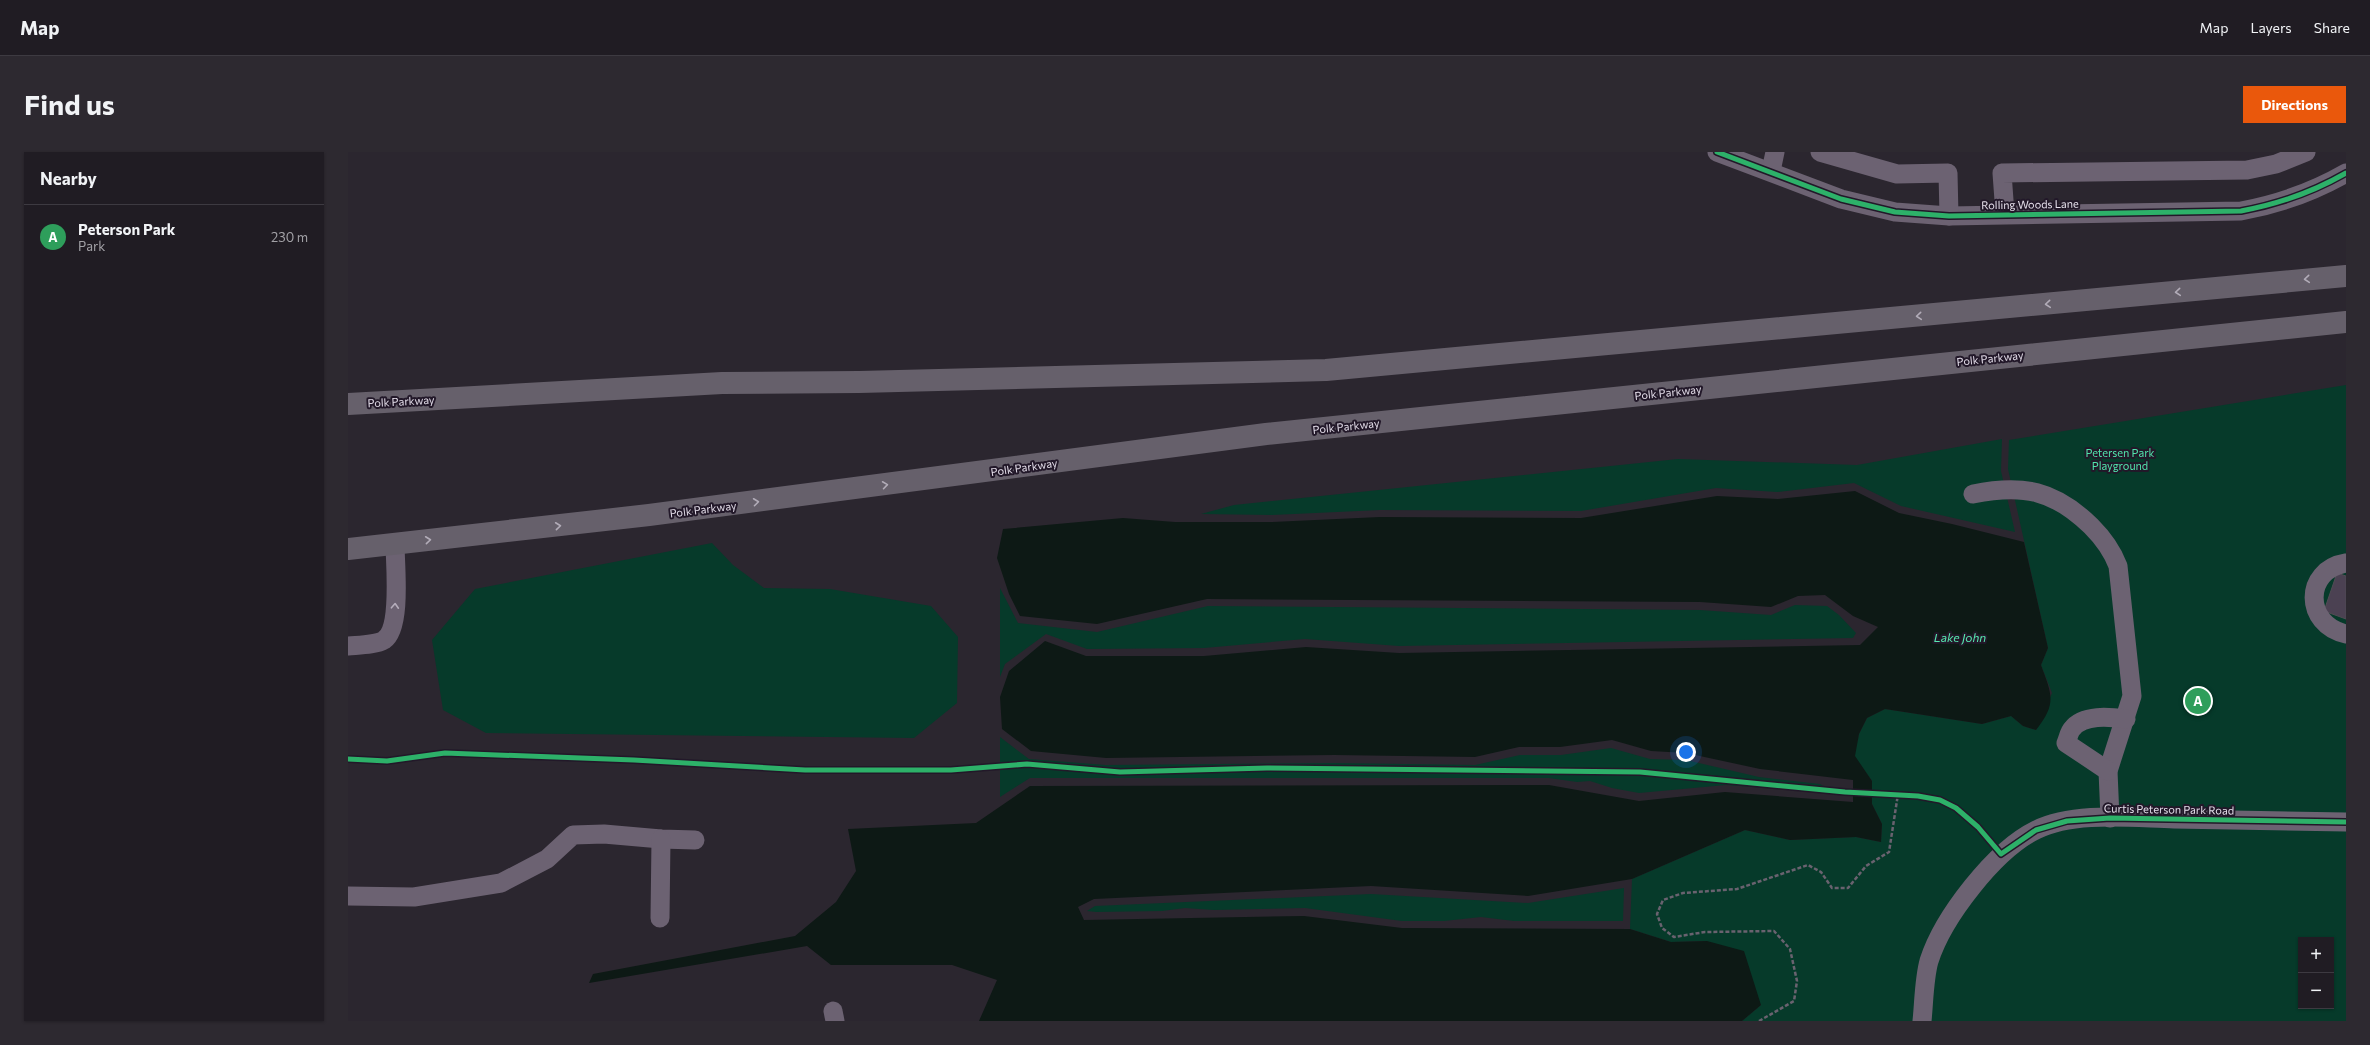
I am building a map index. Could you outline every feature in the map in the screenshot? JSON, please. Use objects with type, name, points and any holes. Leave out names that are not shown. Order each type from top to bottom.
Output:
[{"type":"highway","name":"Polk Parkway","points":[[348,404],[722,383],[875,382],[1326,370],[2346,276]]},
{"type":"highway","name":"Polk Parkway","points":[[348,549],[853,490],[1266,434],[2346,322]]},
{"type":"street","name":"Rolling Woods Lane","points":[[1717,152],[1771,171],[1811,188],[1869,206],[1895,212],[1949,216],[2241,211],[2274,204],[2300,195],[2346,173]]},
{"type":"street","points":[[1771,171],[1775,152]]},
{"type":"street","points":[[1820,152],[1897,174],[1948,173],[1949,216]]},
{"type":"street","name":"Rolling Woods Lane","points":[[2005,214],[2002,173],[2247,170],[2276,164],[2306,152]]},
{"type":"street","points":[[1973,494],[2002,488],[2023,490],[2050,497],[2072,508],[2113,551],[2118,566],[2132,696],[2126,719],[2108,771],[2110,818]]},
{"type":"street","points":[[348,646],[383,641],[390,635],[395,611],[395,544]]},
{"type":"street","points":[[2346,563],[2330,569],[2323,575],[2318,583],[2314,602],[2316,611],[2324,623],[2336,632],[2346,634]]},
{"type":"street","points":[[2108,771],[2066,743],[2072,728],[2087,720],[2106,716],[2126,719]]},
{"type":"street","name":"Curtis Peterson Park Road","points":[[1922,1021],[1929,962],[1939,938],[1962,901],[2001,854],[2036,830],[2067,821],[2110,818],[2346,822]]},
{"type":"street","points":[[348,896],[414,897],[501,883],[547,859],[573,835],[604,834],[661,839],[695,840]]},
{"type":"street","points":[[660,918],[661,839]]},
{"type":"path","points":[[1759,1021],[1794,1001],[1797,980],[1790,949],[1774,931],[1705,932],[1674,937],[1662,928],[1657,914],[1664,900],[1684,893],[1737,889],[1808,865],[1821,872],[1832,888],[1848,888],[1866,866],[1889,852],[1898,794]]},
{"type":"green space","name":"Petersen Park Playground","points":[[2346,385],[2346,1021],[1742,1021],[1761,1005],[1707,941],[1671,942],[1630,929],[1632,879],[1745,830],[1790,840],[1856,837],[1881,842],[1882,824],[1872,804],[1872,781],[1854,756],[1859,734],[1867,718],[1885,709],[1982,724],[2011,716],[2023,726],[2036,730],[2052,693],[2041,665],[2048,648],[2008,469],[2009,440]]},
{"type":"green space","points":[[2002,439],[2001,471],[2015,532],[1901,506],[1854,483],[1777,492],[1716,488],[1581,511],[1380,510],[1272,515],[1201,514],[1234,505],[1678,459],[1857,465]]},
{"type":"green space","points":[[712,543],[733,565],[764,588],[830,589],[931,606],[958,637],[957,703],[914,738],[486,733],[443,710],[432,640],[475,589]]},
{"type":"green space","points":[[1000,588],[1018,623],[1097,632],[1208,606],[1700,610],[1771,615],[1795,605],[1827,606],[1839,615],[1856,633],[1853,638],[1399,646],[1305,639],[1204,648],[1087,649],[1046,634],[1005,664],[1000,677]]},
{"type":"green space","points":[[1000,737],[1029,759],[1106,765],[1334,763],[1475,765],[1520,755],[1561,755],[1611,748],[1650,759],[1686,760],[1759,777],[1820,784],[1835,793],[1726,785],[1639,793],[1612,788],[1590,781],[1577,782],[1549,778],[1030,778],[1000,797]]},
{"type":"green space","points":[[1624,888],[1623,921],[1514,921],[1481,917],[1444,921],[1402,921],[1305,908],[1214,910],[1185,908],[1162,911],[1087,911],[1095,906],[1371,894],[1528,903]]},
{"type":"water","name":"Lake John","points":[[1855,491],[1899,513],[1952,524],[2024,542],[2048,648],[2041,665],[2050,692],[2050,705],[2043,721],[2036,730],[2023,726],[2011,716],[1982,724],[1885,709],[1867,718],[1859,734],[1855,756],[1872,781],[1872,804],[1882,824],[1881,842],[1856,837],[1790,840],[1745,830],[1632,879],[1528,896],[1371,886],[1094,899],[1078,907],[1084,920],[1304,916],[1402,928],[1630,929],[1671,942],[1707,941],[1744,951],[1761,1005],[1742,1021],[979,1021],[997,980],[952,965],[831,965],[807,946],[589,983],[593,974],[795,936],[836,902],[856,871],[848,829],[976,823],[1030,786],[1549,785],[1639,801],[1725,792],[1853,802],[1853,780],[1760,769],[1686,753],[1651,751],[1612,740],[1560,747],[1519,747],[1475,757],[1334,755],[1106,758],[1031,751],[1002,729],[1000,697],[1009,671],[1045,641],[1086,656],[1204,656],[1306,647],[1399,653],[1860,645],[1878,627],[1853,616],[1825,595],[1798,596],[1771,607],[1700,602],[1207,599],[1097,624],[1020,616],[1009,594],[997,558],[1003,529],[1123,518],[1175,522],[1272,522],[1380,517],[1581,518],[1717,496],[1778,499]]},
{"type":"building","points":[[2337,573],[2346,576],[2346,619],[2324,611]]},
{"type":"cycle path","points":[[1717,152],[1841,199],[1895,212],[1949,216],[2241,211],[2269,205],[2308,192],[2346,173]]},
{"type":"cycle path","points":[[348,759],[387,761],[445,753],[634,760],[805,770],[951,770],[1027,764],[1120,772],[1267,768],[1640,772],[1845,792],[1918,796],[1940,800],[1956,808],[1978,827],[2001,854],[2036,830],[2067,821],[2110,818],[2346,822]]},
{"type":"place","name":"Peterson Park","points":[[2198,701]]}]
